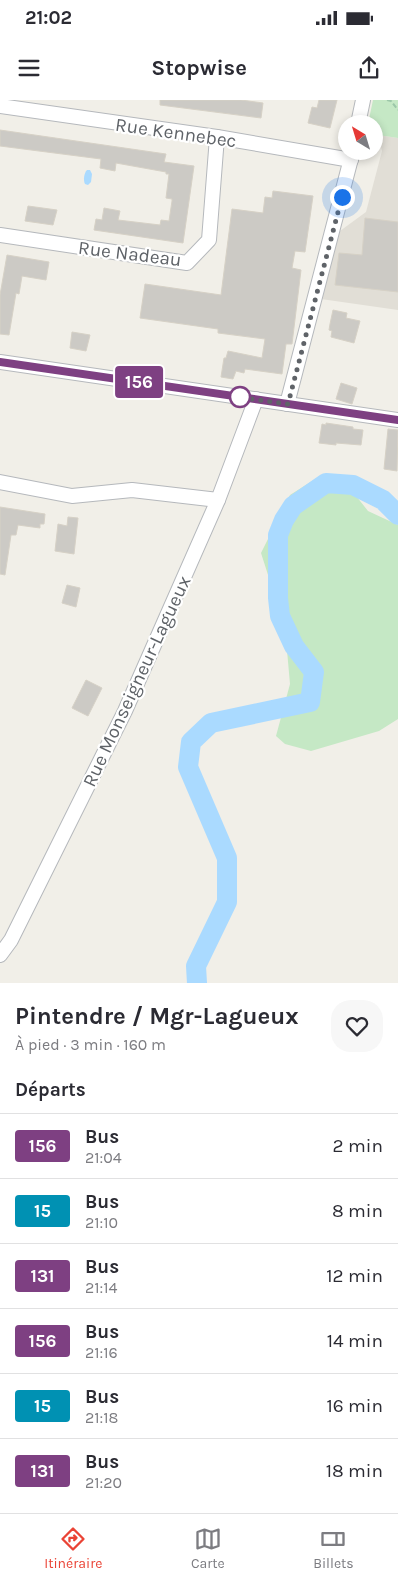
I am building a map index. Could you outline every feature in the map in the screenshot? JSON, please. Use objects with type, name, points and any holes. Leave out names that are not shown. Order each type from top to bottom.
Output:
[{"type":"street","points":[[360,115],[363,100]]},
{"type":"street","name":"Rue Kennebec","points":[[0,106],[338,153]]},
{"type":"street","name":"Rue Nadeau","points":[[0,235],[187,263],[209,240],[217,137]]},
{"type":"street","points":[[288,404],[351,160]]},
{"type":"street","points":[[0,362],[398,420]]},
{"type":"street","name":"Rue Monseigneur-Lagueux","points":[[0,955],[11,940],[125,711],[218,500],[256,400]]},
{"type":"street","points":[[0,482],[72,496],[132,490],[218,500]]},
{"type":"path","points":[[387,100],[398,110]]},
{"type":"shaded area","points":[[383,136],[398,138],[398,310],[321,299],[340,231],[366,212],[380,160],[383,160]]},
{"type":"green space","points":[[373,100],[398,100],[398,138],[383,136],[383,115],[370,115]]},
{"type":"green space","points":[[320,476],[341,477],[368,511],[398,525],[398,719],[379,731],[311,751],[285,744],[276,736],[290,684],[285,628],[261,553],[290,495]]},
{"type":"water","points":[[87,170],[90,170],[92,174],[91,182],[88,185],[84,181]]},
{"type":"building","points":[[160,100],[241,100],[263,103],[261,118],[160,105]]},
{"type":"building","points":[[319,100],[337,100],[330,128],[308,123],[312,107],[317,108]]},
{"type":"building","points":[[0,130],[166,154],[164,162],[194,166],[183,243],[94,230],[96,219],[102,220],[104,208],[120,211],[118,220],[160,225],[161,220],[169,221],[172,199],[166,198],[169,174],[166,174],[166,172],[116,163],[115,171],[100,168],[101,159],[0,146]]},
{"type":"building","points":[[273,191],[313,196],[305,252],[295,251],[292,268],[301,270],[292,344],[286,344],[282,374],[245,369],[244,373],[236,371],[233,379],[221,377],[224,358],[226,358],[228,351],[262,358],[265,339],[218,333],[218,329],[140,318],[145,284],[221,295],[232,209],[263,213],[265,197],[272,198]]},
{"type":"building","points":[[28,206],[57,210],[53,225],[25,221]]},
{"type":"building","points":[[365,218],[398,222],[398,292],[335,285],[339,253],[362,255]]},
{"type":"building","points":[[7,255],[49,262],[46,280],[22,276],[19,294],[16,293],[9,335],[0,334],[0,295]]},
{"type":"building","points":[[333,310],[347,313],[346,318],[360,321],[354,343],[331,337],[332,331],[329,330]]},
{"type":"building","points":[[72,332],[90,335],[86,351],[70,348]]},
{"type":"building","points":[[341,383],[357,388],[352,404],[336,399]]},
{"type":"building","points":[[326,423],[363,430],[361,445],[319,443],[322,424],[326,425]]},
{"type":"building","points":[[388,429],[398,430],[397,471],[384,469]]},
{"type":"building","points":[[0,507],[45,514],[44,524],[40,524],[40,528],[18,525],[16,535],[11,535],[5,575],[0,574]]},
{"type":"building","points":[[68,517],[78,518],[74,554],[55,551],[58,524],[67,526]]},
{"type":"building","points":[[67,585],[80,588],[76,607],[62,603]]},
{"type":"building","points":[[86,680],[102,688],[88,716],[72,708]]},
{"type":"waterway","points":[[197,983],[196,966],[227,902],[227,858],[188,767],[191,742],[211,723],[310,702],[314,672],[294,646],[280,616],[278,598],[278,535],[284,520],[293,506],[326,483],[353,485],[383,500],[398,515]]},
{"type":"bus line","name":"156","points":[[0,362],[398,420]]},
{"type":"route","points":[[240,397],[237,397],[288,404],[342,197]]}]
